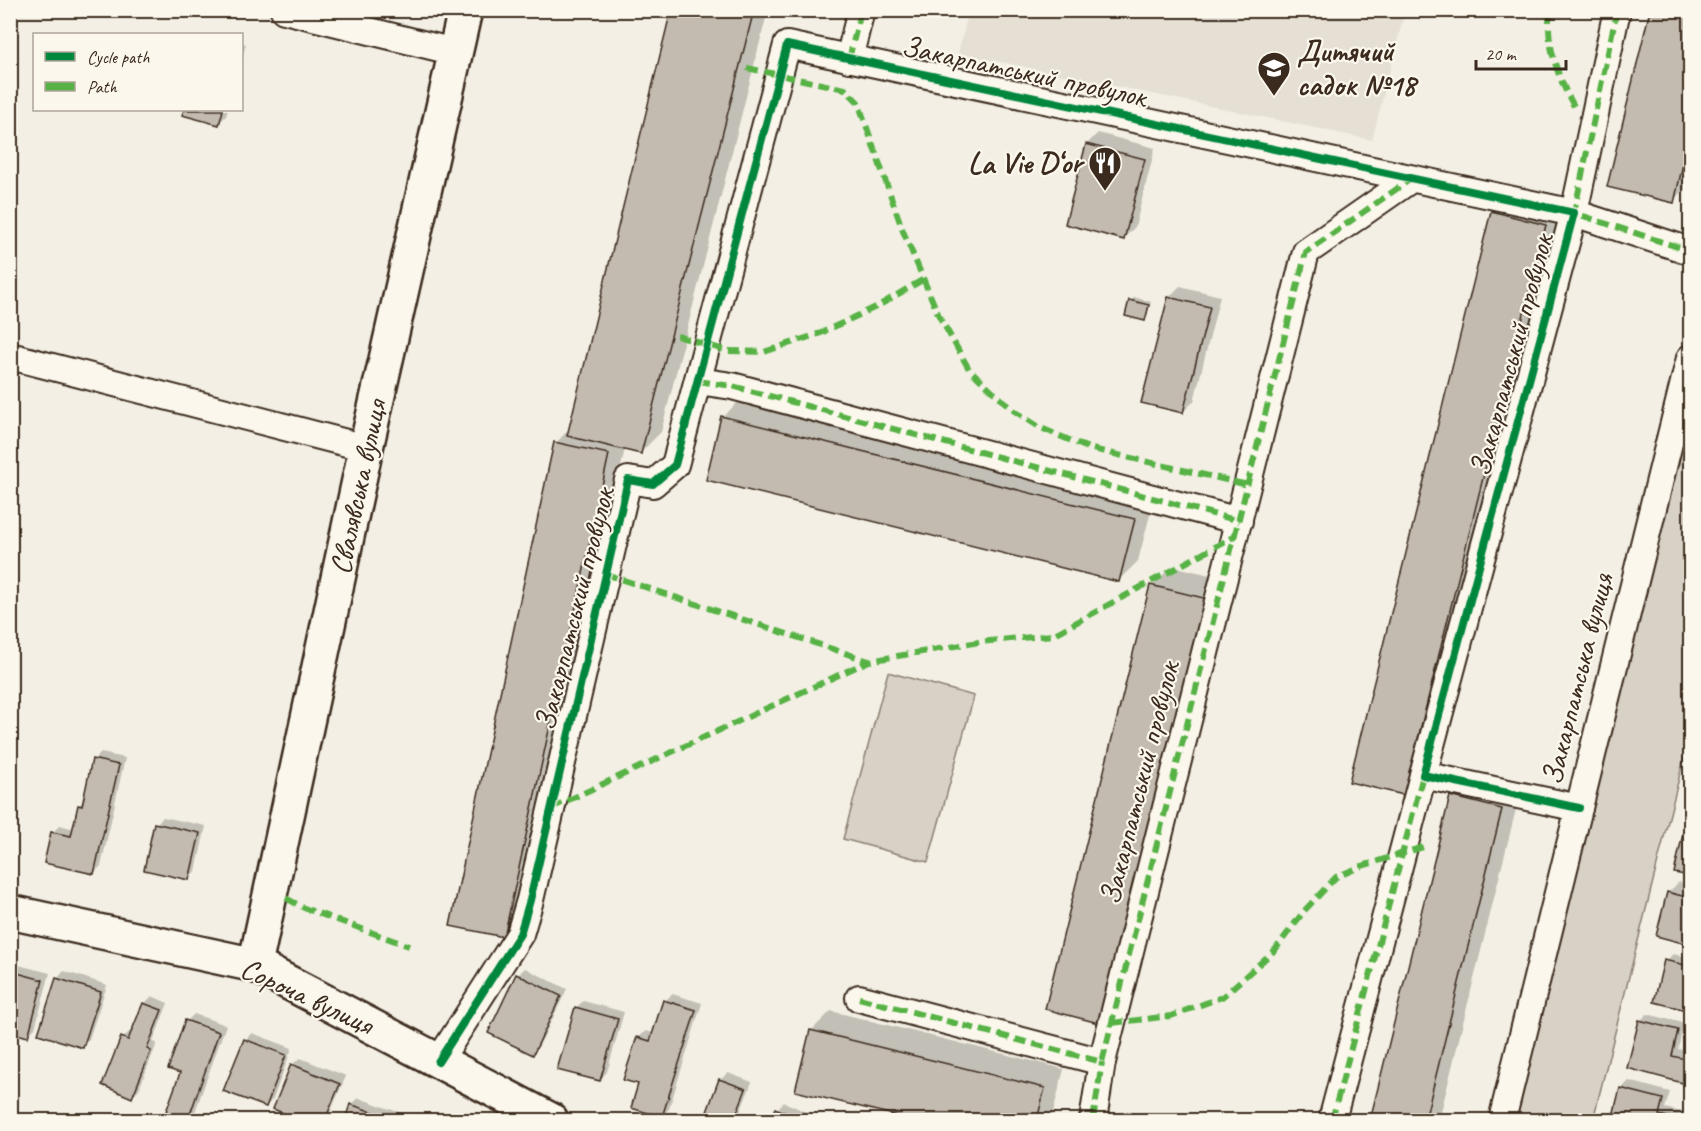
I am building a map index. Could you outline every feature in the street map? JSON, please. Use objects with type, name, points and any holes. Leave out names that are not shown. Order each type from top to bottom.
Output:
[{"type":"street","points":[[284,10],[455,52]]},
{"type":"street","name":"Свалявська вулиця","points":[[255,965],[366,448],[465,10]]},
{"type":"street","points":[[849,58],[861,10]]},
{"type":"street","name":"Закарпатський провулок","points":[[1332,1120],[1574,213],[1617,10]]},
{"type":"street","name":"Закарпатський провулок","points":[[438,1062],[520,934],[530,900],[628,480],[653,484],[675,465],[787,45],[1574,213],[1690,250]]},
{"type":"street","name":"Закарпатський провулок","points":[[1093,1120],[1102,1062],[1306,252],[1411,179]]},
{"type":"street","points":[[10,356],[366,448]]},
{"type":"street","name":"Закарпатська вулиця","points":[[1502,1120],[1579,808],[1680,440],[1690,358]]},
{"type":"street","points":[[698,381],[732,386],[1239,521]]},
{"type":"street","points":[[1423,775],[1579,808]]},
{"type":"street","name":"Сороча вулиця","points":[[10,912],[255,965],[550,1120]]},
{"type":"street","points":[[859,999],[1102,1062]]},
{"type":"shaded area","name":"Дитячий садок №18","points":[[969,10],[1405,11],[1372,140],[958,53]]},
{"type":"shaded area","points":[[1690,394],[1690,734],[1593,1120],[1509,1120]]},
{"type":"shaded area","points":[[888,672],[974,696],[928,862],[843,839]]},
{"type":"building","points":[[671,10],[754,10],[641,454],[567,436]]},
{"type":"building","points":[[1650,10],[1690,10],[1690,134],[1674,203],[1607,187]]},
{"type":"building","points":[[184,111],[223,111],[219,125],[182,115]]},
{"type":"building","name":"La Vie D‘or","points":[[1086,144],[1145,159],[1124,240],[1065,224]]},
{"type":"building","points":[[1491,211],[1546,225],[1404,795],[1349,782]]},
{"type":"building","points":[[1168,297],[1210,307],[1183,413],[1141,403]]},
{"type":"building","points":[[1129,300],[1149,305],[1145,321],[1125,316]]},
{"type":"building","points":[[721,416],[1135,519],[1119,582],[706,480]]},
{"type":"building","points":[[554,442],[609,454],[504,937],[450,926]]},
{"type":"building","points":[[1150,585],[1212,600],[1106,1025],[1045,1009]]},
{"type":"building","points":[[92,759],[119,765],[94,874],[44,863],[51,832],[71,836],[78,805],[82,806]]},
{"type":"building","points":[[1450,796],[1502,809],[1425,1120],[1370,1120]]},
{"type":"building","points":[[154,823],[200,833],[189,880],[144,870]]},
{"type":"building","points":[[1684,829],[1690,830],[1690,876],[1674,873]]},
{"type":"building","points":[[1667,892],[1690,898],[1690,945],[1656,936]]},
{"type":"building","points":[[1664,960],[1690,966],[1690,1011],[1654,1002]]},
{"type":"building","points":[[10,971],[43,980],[28,1037],[10,1032]]},
{"type":"building","points":[[516,974],[561,996],[533,1055],[488,1033]]},
{"type":"building","points":[[56,978],[101,992],[83,1048],[38,1034]]},
{"type":"building","points":[[663,1000],[696,1010],[662,1117],[631,1108],[638,1084],[623,1080],[637,1037],[650,1041]]},
{"type":"building","points":[[143,1003],[162,1010],[147,1049],[151,1051],[132,1098],[102,1085],[121,1037],[128,1040]]},
{"type":"building","points":[[575,1007],[618,1019],[600,1081],[557,1070]]},
{"type":"building","points":[[185,1020],[219,1032],[188,1120],[163,1120],[180,1073],[168,1069]]},
{"type":"building","points":[[1639,1020],[1678,1030],[1672,1056],[1690,1060],[1690,1085],[1627,1068]]},
{"type":"building","points":[[810,1030],[1045,1088],[1037,1120],[914,1120],[795,1091]]},
{"type":"building","points":[[244,1039],[286,1055],[266,1107],[223,1091]]},
{"type":"building","points":[[291,1064],[340,1084],[325,1120],[301,1120],[273,1109]]},
{"type":"building","points":[[719,1079],[746,1089],[734,1120],[704,1120]]},
{"type":"building","points":[[1620,1088],[1663,1099],[1659,1115],[1682,1120],[1612,1120]]},
{"type":"building","points":[[350,1104],[395,1120],[345,1120]]},
{"type":"building","points":[[775,1108],[802,1120],[770,1120]]},
{"type":"marked path","points":[[849,59],[861,10]]},
{"type":"marked path","points":[[1550,10],[1549,35],[1554,60],[1574,106]]},
{"type":"marked path","points":[[1617,10],[1574,213],[1690,251]]},
{"type":"marked path","points":[[747,68],[845,89],[858,102],[903,231],[939,316],[969,369],[1013,410],[1041,428],[1088,448],[1248,485]]},
{"type":"marked path","points":[[859,998],[1102,1062],[1306,252],[1411,179]]},
{"type":"marked path","points":[[677,336],[728,351],[764,352],[821,333],[878,306],[924,279]]},
{"type":"marked path","points":[[698,381],[732,386],[1239,521]]},
{"type":"marked path","points":[[551,808],[869,661],[979,642],[1053,635],[1235,536]]},
{"type":"marked path","points":[[605,574],[869,661]]},
{"type":"marked path","points":[[1332,1120],[1423,775]]},
{"type":"marked path","points":[[1112,1023],[1171,1016],[1222,997],[1275,950],[1304,911],[1336,877],[1362,866],[1423,847]]},
{"type":"marked path","points":[[286,898],[304,908],[409,946]]},
{"type":"marked path","points":[[1093,1120],[1102,1062]]},
{"type":"cycle path","points":[[438,1062],[520,934],[530,900],[628,480],[653,484],[675,465],[787,45],[1574,213],[1423,775],[1579,808]]},
{"type":"place","name":"Дитячий садок №18","points":[[1274,97]]},
{"type":"place","name":"La Vie D‘or","points":[[1105,192]]}]
